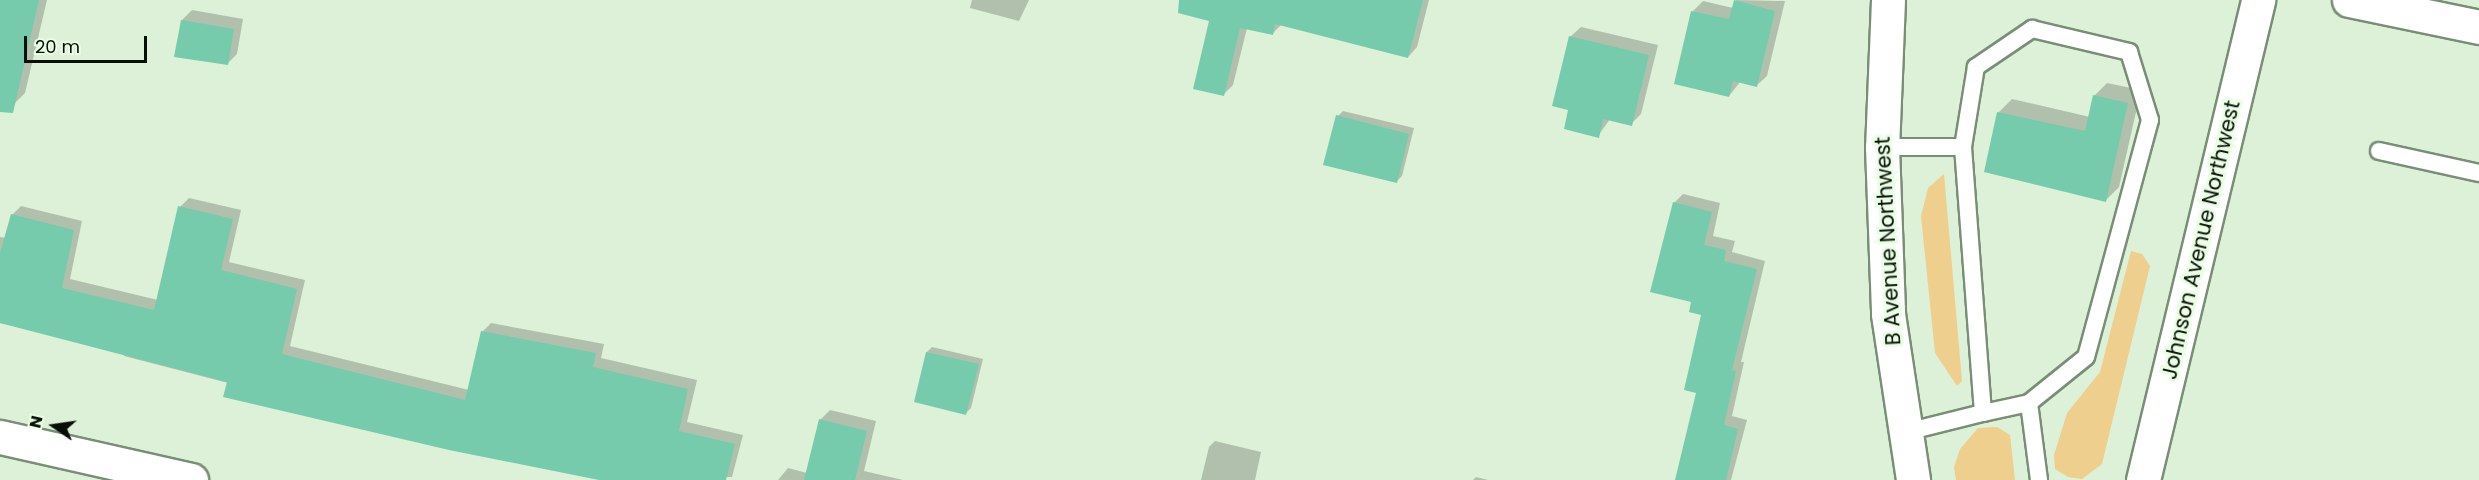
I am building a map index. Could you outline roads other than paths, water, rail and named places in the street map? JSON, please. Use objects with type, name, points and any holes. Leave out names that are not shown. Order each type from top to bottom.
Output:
[{"type":"street","name":"B Avenue Northwest","points":[[1888,0],[1882,147],[1888,314],[1913,480]]},
{"type":"street","name":"Johnson Avenue Northwest","points":[[2143,480],[2258,0]]},
{"type":"street","points":[[2349,0],[2403,5],[2479,27]]},
{"type":"street","points":[[0,438],[191,480]]},
{"type":"lane","points":[[1906,432],[2029,403],[2086,357],[2150,120],[2129,52],[2032,29],[1976,67],[1963,147],[1983,413]]},
{"type":"lane","points":[[1882,147],[1963,147]]},
{"type":"lane","points":[[2379,151],[2479,173]]},
{"type":"lane","points":[[2029,403],[2039,480]]}]
